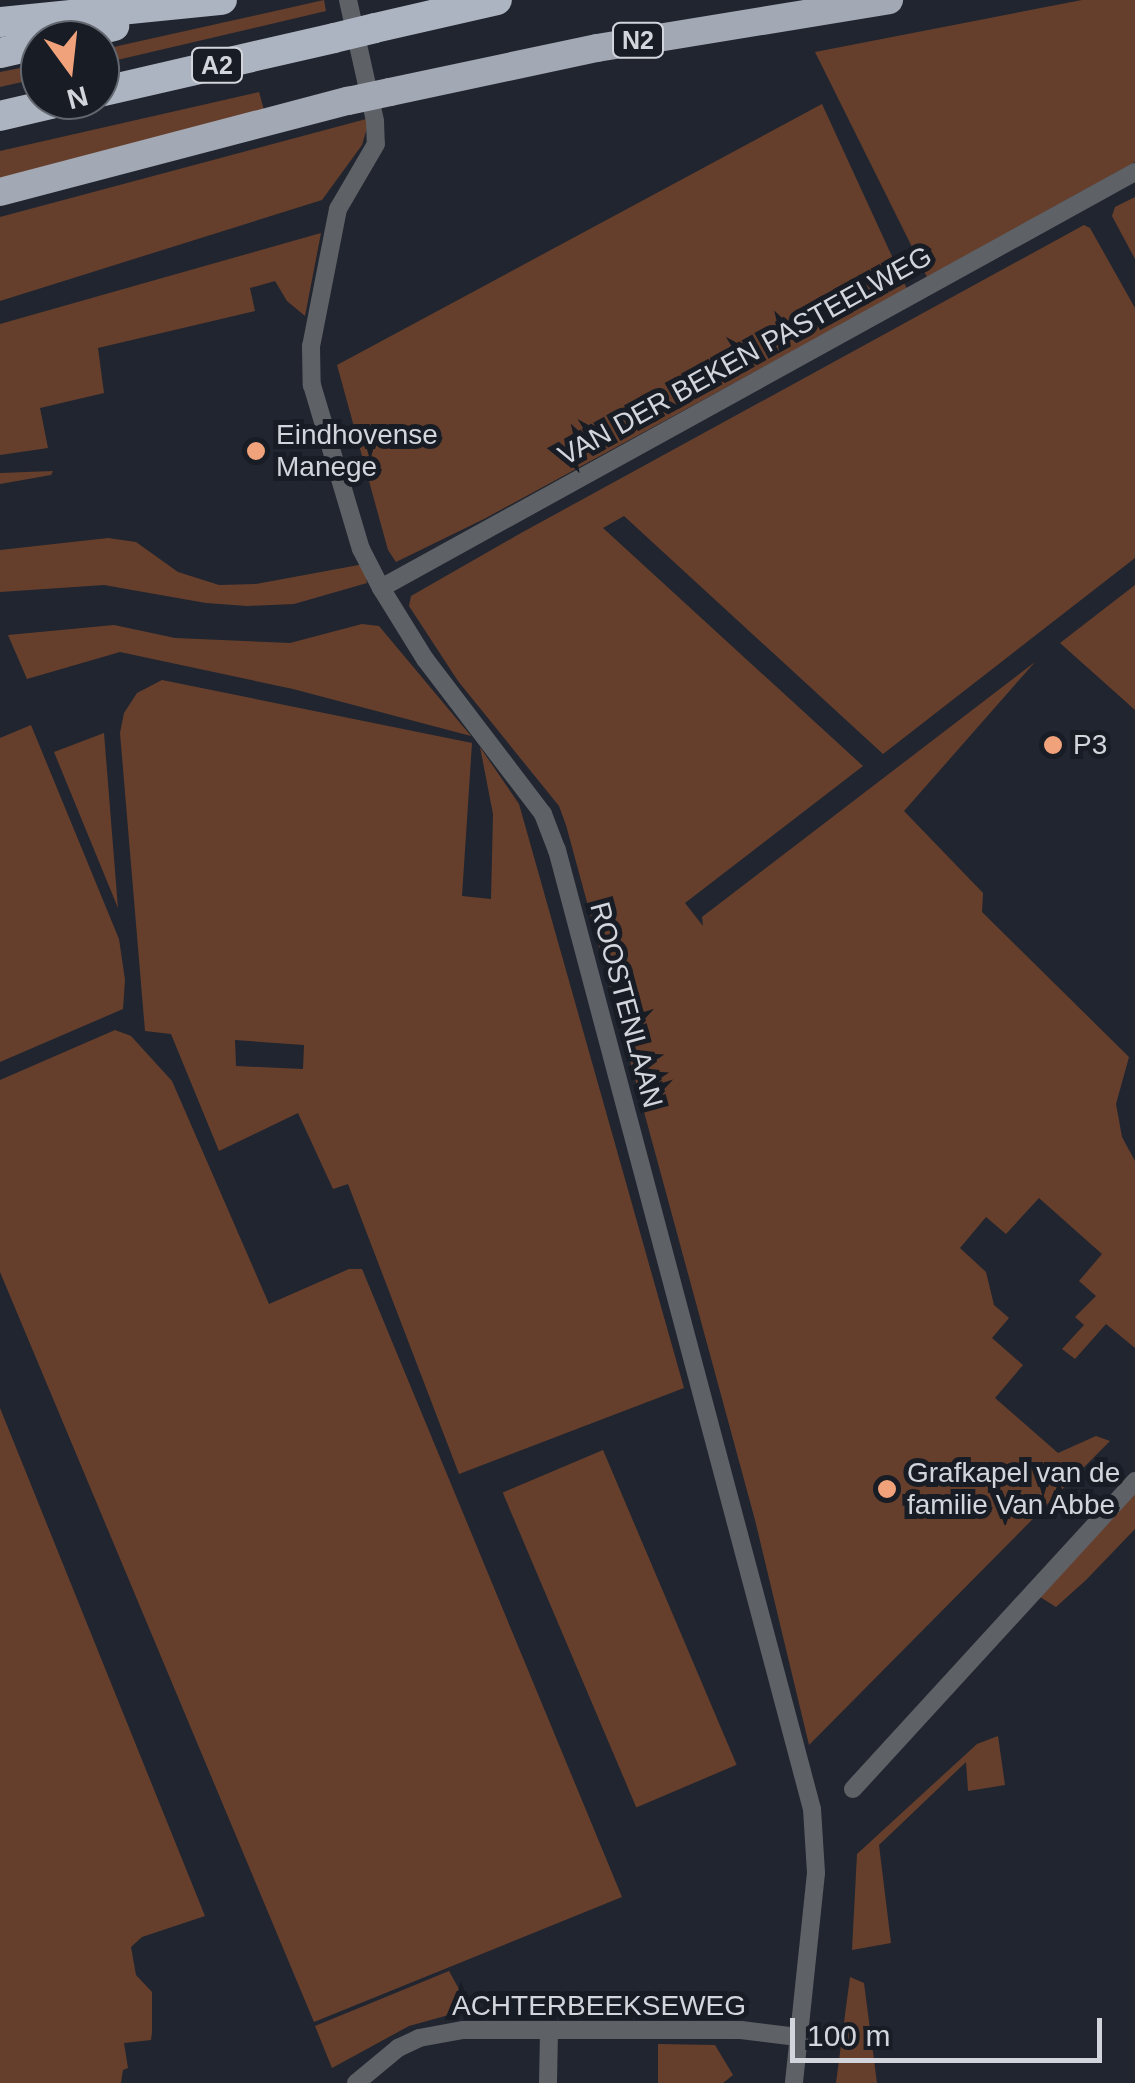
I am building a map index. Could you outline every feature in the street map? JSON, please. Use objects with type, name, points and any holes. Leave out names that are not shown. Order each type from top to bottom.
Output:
[{"type":"highway","points":[[0,22],[223,0]]},
{"type":"highway","name":"A2","points":[[120,25],[223,0]]},
{"type":"highway","name":"A2","points":[[120,87],[497,0]]},
{"type":"highway","name":"N2","points":[[0,192],[348,101],[597,48],[889,0]]},
{"type":"street","name":"ROOSTENLAAN","points":[[348,0],[375,121],[376,144],[338,209],[311,346],[312,385],[362,549],[380,588],[425,659],[542,814],[556,850],[812,1809],[816,1873],[794,2083]]},
{"type":"street","name":"VAN DER BEKEN PASTEELWEG","points":[[380,588],[1135,172]]},
{"type":"street","points":[[853,1789],[1135,1482]]},
{"type":"street","name":"ACHTERBEEKSEWEG","points":[[356,2083],[378,2062],[419,2038],[463,2030],[741,2030],[798,2038]]},
{"type":"street","points":[[548,2083],[549,2033]]},
{"type":"shaded area","points":[[324,0],[326,11],[120,59],[120,46]]},
{"type":"shaded area","points":[[1082,0],[1135,0],[1135,162],[927,277],[815,52]]},
{"type":"shaded area","points":[[20,68],[20,82],[0,87],[0,72]]},
{"type":"shaded area","points":[[259,92],[264,110],[0,180],[0,151]]},
{"type":"shaded area","points":[[822,104],[907,289],[484,519],[396,562],[388,550],[337,365]]},
{"type":"shaded area","points":[[370,118],[362,145],[322,200],[0,301],[0,217]]},
{"type":"shaded area","points":[[1135,197],[1135,259],[1112,216],[1115,207]]},
{"type":"shaded area","points":[[1084,225],[1090,228],[1135,308],[1135,558],[883,754],[624,516],[603,528],[863,766],[685,903],[703,926],[702,917],[1035,662],[904,811],[983,893],[982,912],[1129,1057],[1116,1104],[1122,1137],[1135,1161],[1135,1348],[1106,1324],[1075,1359],[1062,1349],[1084,1325],[1075,1317],[1096,1296],[1079,1281],[1102,1254],[1039,1198],[1006,1234],[986,1217],[960,1248],[986,1272],[994,1305],[1009,1318],[992,1338],[1023,1365],[995,1398],[1058,1453],[1096,1436],[1110,1441],[809,1745],[755,1520],[566,825],[559,806],[458,681],[409,606],[411,596],[521,533]]},
{"type":"shaded area","points":[[321,233],[305,316],[287,301],[275,281],[250,288],[255,311],[98,348],[104,393],[40,408],[48,448],[0,455],[0,324]]},
{"type":"shaded area","points":[[53,471],[51,475],[0,484],[0,473]]},
{"type":"shaded area","points":[[108,538],[136,542],[178,572],[219,585],[256,584],[364,564],[367,583],[294,604],[247,606],[104,585],[0,592],[0,550]]},
{"type":"shaded area","points":[[1135,585],[1135,710],[1060,643]]},
{"type":"shaded area","points":[[362,624],[379,626],[471,736],[293,689],[120,652],[27,679],[8,635],[114,625],[175,638],[290,643]]},
{"type":"shaded area","points":[[162,680],[472,743],[462,896],[491,899],[493,814],[480,747],[519,804],[684,1388],[459,1474],[348,1184],[333,1189],[298,1113],[219,1151],[171,1034],[145,1031],[120,733],[124,713],[137,693]],"holes":[[[235,1040],[304,1045],[303,1069],[236,1066]]]},
{"type":"shaded area","points":[[31,725],[119,939],[125,980],[123,1009],[0,1062],[0,738]]},
{"type":"shaded area","points":[[104,733],[118,908],[54,752]]},
{"type":"shaded area","points":[[115,1030],[131,1036],[172,1081],[269,1304],[349,1269],[362,1269],[622,1897],[314,2022],[0,1272],[0,1080]]},
{"type":"shaded area","points":[[0,1408],[205,1916],[142,1937],[131,1947],[136,1975],[152,1992],[152,2032],[151,2040],[124,2043],[128,2068],[123,2070],[121,2083],[0,2083]]},
{"type":"shaded area","points":[[603,1450],[737,1765],[636,1807],[503,1493]]},
{"type":"shaded area","points":[[1135,1482],[1135,1529],[1086,1580],[1056,1607],[1029,1590]]},
{"type":"shaded area","points":[[998,1736],[1005,1785],[968,1791],[966,1762],[879,1845],[891,1943],[852,1950],[857,1854],[977,1744]]},
{"type":"shaded area","points":[[449,1971],[470,2009],[409,2026],[332,2068],[315,2026]]},
{"type":"shaded area","points":[[850,1977],[864,1983],[877,2083],[836,2083]]},
{"type":"shaded area","points":[[658,2044],[715,2045],[733,2075],[723,2083],[658,2083]]},
{"type":"place","name":"Eindhovense Manege","points":[[256,451]]},
{"type":"place","name":"P3","points":[[1053,745]]},
{"type":"place","name":"Grafkapel van de familie Van Abbe","points":[[887,1489]]}]
